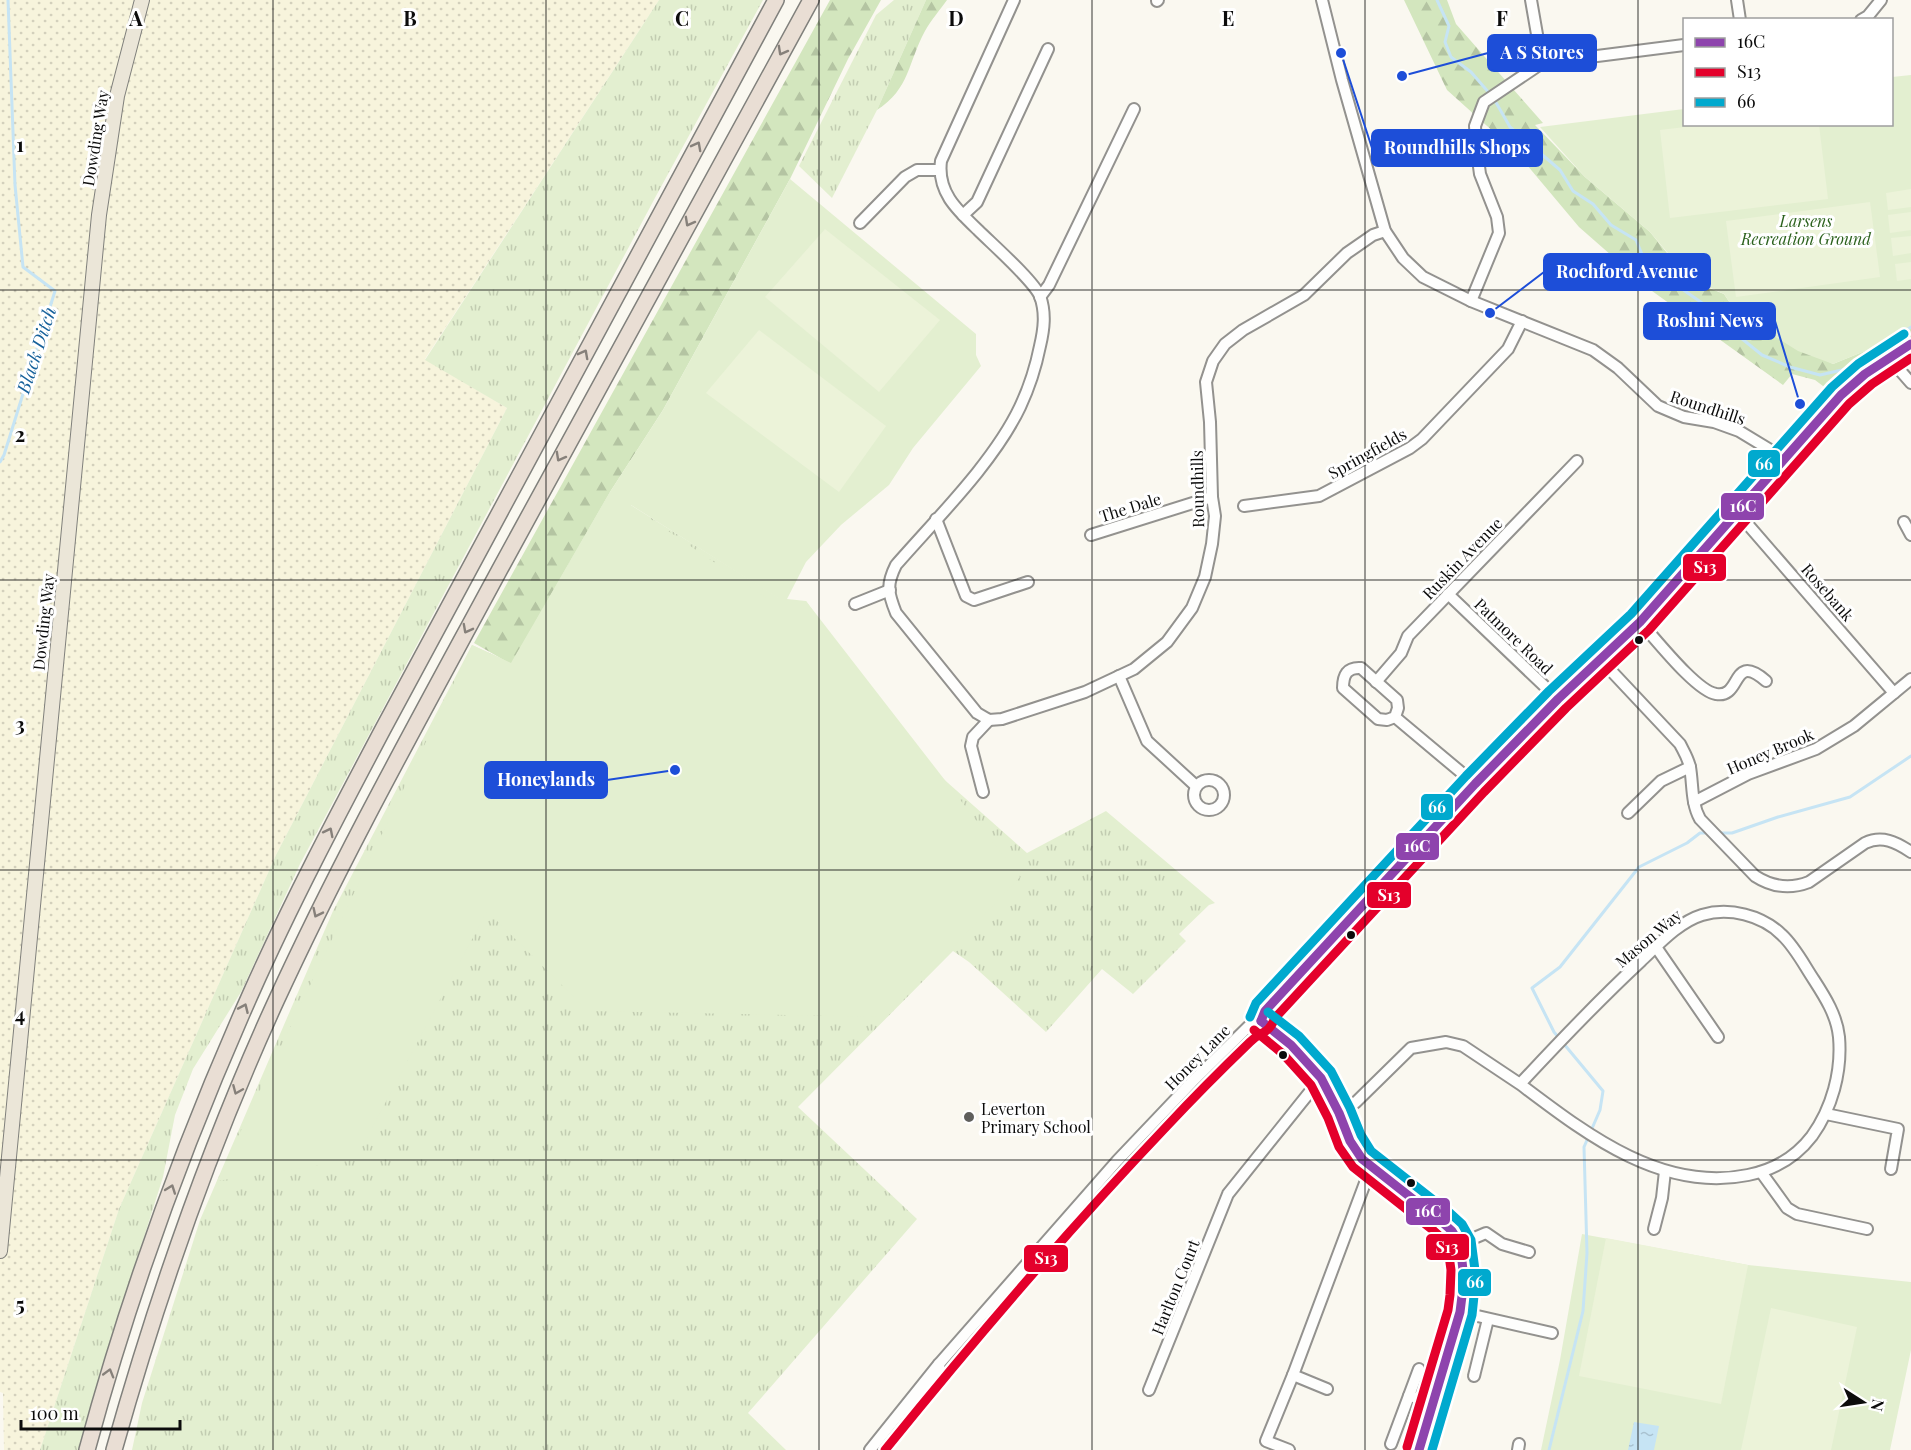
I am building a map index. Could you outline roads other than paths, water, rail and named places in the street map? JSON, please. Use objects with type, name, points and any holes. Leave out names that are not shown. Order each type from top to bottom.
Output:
[{"type":"highway","points":[[87,1450],[113,1361],[174,1179],[228,1045],[276,938],[399,698],[776,0]]},
{"type":"highway","points":[[114,1449],[161,1296],[202,1179],[264,1028],[318,912],[400,753],[811,0]]},
{"type":"main road","name":"Dowding Way","points":[[0,1251],[99,215],[117,96],[142,0]]},
{"type":"street","points":[[983,792],[971,746],[973,737],[989,720],[977,713],[896,613],[890,598],[889,579],[896,565],[980,468],[999,442],[1020,406],[1036,363],[1044,327],[1043,309],[1035,288],[963,215],[945,192],[939,170],[941,161],[1014,0]]},
{"type":"street","name":"Roundhills","points":[[1322,0],[1385,231],[1403,258],[1424,277],[1471,301],[1593,350],[1618,368],[1658,406],[1684,417],[1714,422],[1739,431],[1783,460]]},
{"type":"street","points":[[1531,0],[1542,63]]},
{"type":"street","points":[[1737,0],[1740,18]]},
{"type":"street","points":[[1864,18],[1881,0]]},
{"type":"street","points":[[1471,301],[1499,233],[1497,217],[1480,174],[1476,144],[1475,126],[1484,102],[1542,63],[1683,45]]},
{"type":"street","points":[[963,215],[977,202],[1048,49]]},
{"type":"street","points":[[1040,297],[1049,285],[1134,109]]},
{"type":"street","points":[[860,223],[905,177],[917,170],[939,170]]},
{"type":"street","name":"Roundhills","points":[[989,720],[1002,719],[1075,695],[1119,676],[1134,669],[1167,642],[1192,608],[1205,577],[1212,544],[1215,516],[1206,382],[1213,361],[1225,344],[1243,330],[1304,295],[1347,253],[1373,235],[1385,231]]},
{"type":"street","name":"Springfields","points":[[1244,506],[1319,496],[1410,448],[1422,439],[1508,349],[1522,321]]},
{"type":"street","name":"Honey Lane","points":[[880,1448],[940,1374],[939,1364],[1113,1167],[1192,1082],[1249,1026],[1261,1022],[1265,1011],[1475,784],[1558,699],[1640,622],[1841,395],[1865,374],[1911,344]]},
{"type":"street","points":[[1890,359],[1911,383]]},
{"type":"street","name":"Ruskin Avenue","points":[[1376,682],[1401,653],[1408,636],[1576,461]]},
{"type":"street","name":"The Dale","points":[[1091,535],[1212,497]]},
{"type":"street","name":"Rosebank","points":[[1737,512],[1894,693]]},
{"type":"street","points":[[936,519],[966,596],[974,600],[1028,582]]},
{"type":"street","points":[[1904,522],[1911,535]]},
{"type":"street","points":[[855,604],[890,590]]},
{"type":"street","name":"Patmore Road","points":[[1448,594],[1558,699]]},
{"type":"street","points":[[1640,622],[1674,661],[1706,690],[1718,695],[1725,693],[1732,688],[1737,677],[1744,671],[1750,670],[1759,674],[1766,681]]},
{"type":"street","points":[[1601,660],[1680,744],[1690,767],[1696,812],[1755,876],[1763,881],[1785,886],[1799,886],[1809,882],[1865,843],[1873,840],[1893,841],[1911,852]]},
{"type":"street","points":[[1361,668],[1397,700],[1398,708],[1395,717],[1387,720],[1378,719],[1344,688],[1343,680],[1347,671],[1361,668]]},
{"type":"street","points":[[1119,676],[1146,741],[1196,786]]},
{"type":"street","name":"Honey Brook","points":[[1694,802],[1748,774],[1816,749],[1854,726],[1911,679]]},
{"type":"street","points":[[1395,717],[1475,784]]},
{"type":"street","points":[[1628,813],[1661,781],[1690,767]]},
{"type":"street","name":"Mason Way","points":[[1339,1113],[1356,1102],[1411,1048],[1446,1042],[1463,1047],[1520,1083],[1609,1147],[1665,1171],[1688,1176],[1730,1179],[1761,1172],[1784,1162],[1807,1143],[1826,1114],[1832,1099],[1838,1069],[1839,1038],[1832,1010],[1782,935],[1762,920],[1737,913],[1720,912],[1690,920],[1656,947],[1589,1010],[1568,1035],[1520,1083]]},
{"type":"street","points":[[1656,947],[1718,1037]]},
{"type":"street","points":[[1261,1022],[1291,1046],[1321,1078],[1350,1141],[1362,1159],[1442,1221],[1452,1231],[1460,1245],[1463,1270],[1460,1312],[1419,1450]]},
{"type":"street","name":"Harlton Court","points":[[1149,1390],[1228,1194],[1321,1078]]},
{"type":"street","points":[[1826,1114],[1898,1129],[1890,1169]]},
{"type":"street","points":[[1289,1450],[1266,1441],[1293,1376],[1371,1167]]},
{"type":"street","points":[[1654,1229],[1662,1198],[1665,1171]]},
{"type":"street","points":[[1761,1172],[1787,1208],[1797,1214],[1867,1229]]},
{"type":"street","points":[[1460,1245],[1486,1233],[1502,1244],[1529,1252]]},
{"type":"street","points":[[1460,1312],[1552,1333]]},
{"type":"street","points":[[1474,1376],[1488,1319]]},
{"type":"street","points":[[1391,1444],[1419,1370]]},
{"type":"street","points":[[1293,1376],[1327,1389]]},
{"type":"street","points":[[1409,1396],[1434,1402]]},
{"type":"water","points":[[1634,1422],[1659,1426],[1654,1450],[1628,1450]]},
{"type":"waterway","name":"Black Ditch","points":[[0,462],[55,291],[23,267],[15,185],[8,0]]},
{"type":"waterway","points":[[1437,0],[1449,26],[1445,42],[1451,57],[1471,72],[1490,94]]},
{"type":"waterway","points":[[1494,99],[1510,127],[1560,170],[1573,191],[1593,204],[1611,225],[1636,240],[1646,264],[1718,314],[1736,334],[1762,355],[1790,367],[1820,375],[1846,369],[1867,358],[1911,327]]},
{"type":"waterway","points":[[1718,833],[1732,833],[1778,817],[1850,797],[1911,756]]},
{"type":"waterway","points":[[1549,1450],[1583,1311],[1587,1253],[1584,1147],[1600,1110],[1603,1091],[1554,1032],[1532,988],[1560,967],[1639,867],[1687,843],[1700,833],[1709,833]]},
{"type":"place","name":"Roundhills Shops","points":[[1341,53]]},
{"type":"place","name":"A S Stores","points":[[1402,76]]},
{"type":"place","name":"Rochford Avenue","points":[[1490,313]]},
{"type":"place","name":"Roshni News","points":[[1800,404]]},
{"type":"place","name":"Honeylands","points":[[675,770]]},
{"type":"place","name":"Leverton Primary School","points":[[969,1117]]},
{"type":"park label","name":"Larsens Recreation Ground","points":[[1806,229]]}]
